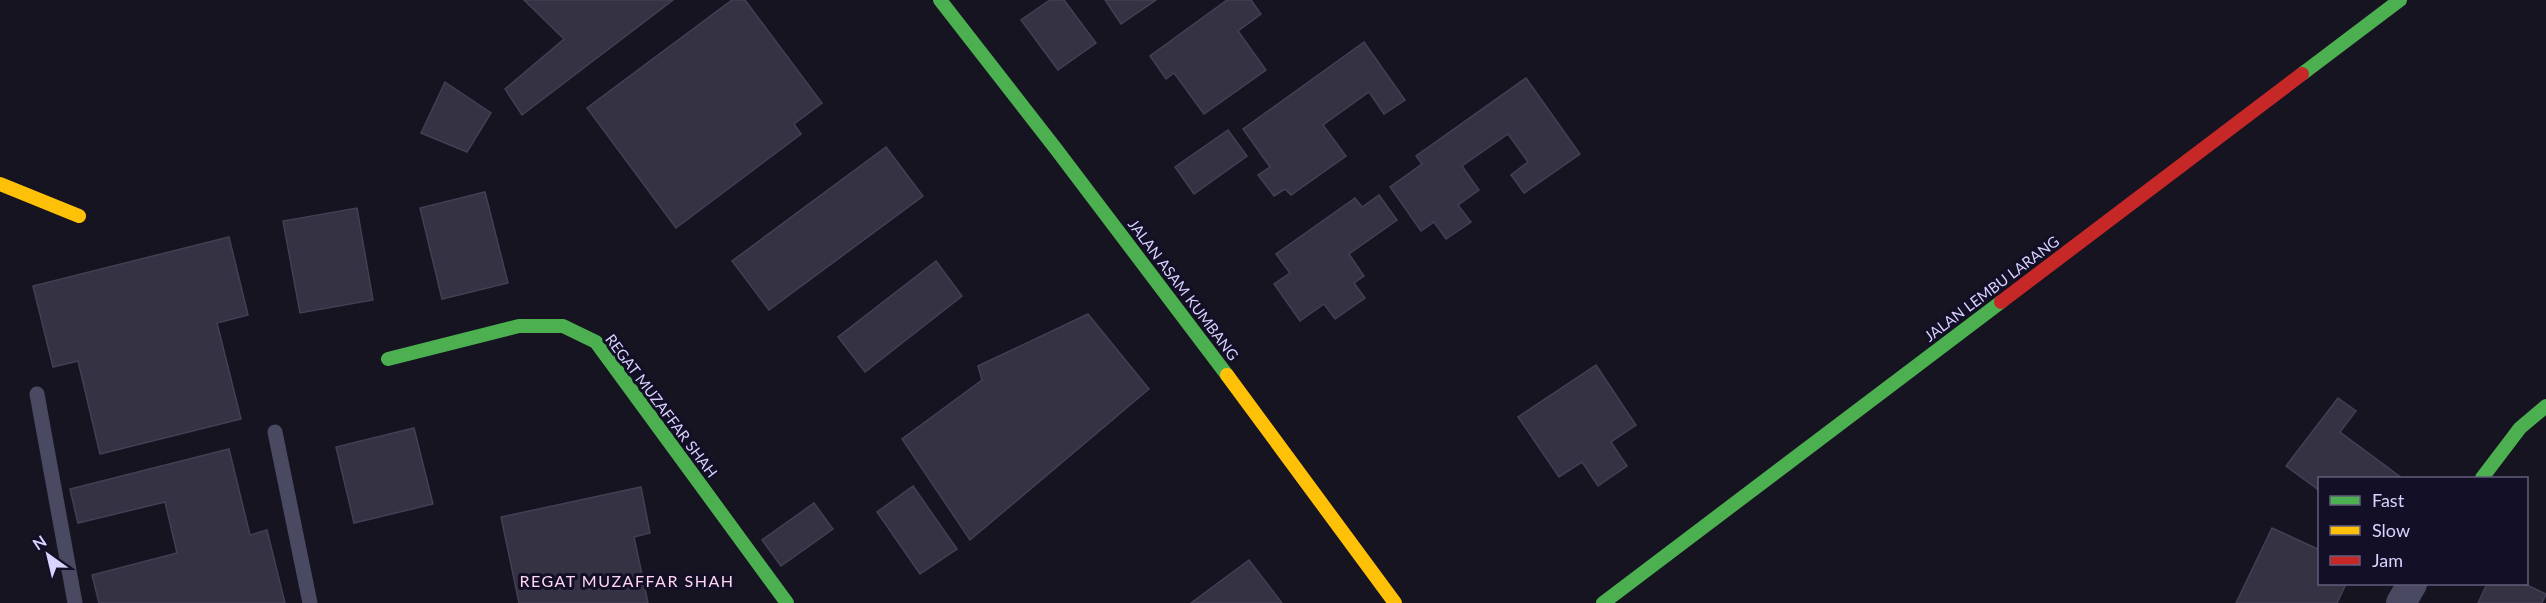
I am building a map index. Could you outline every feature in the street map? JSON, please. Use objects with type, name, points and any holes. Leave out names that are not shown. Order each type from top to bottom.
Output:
[{"type":"street","name":"JALAN ASAM KUMBANG","points":[[940,0],[990,62],[1242,394],[1395,603]]},
{"type":"street","name":"JALAN LEMBU LARANG","points":[[1603,603],[2400,0]]},
{"type":"street","points":[[0,184],[79,216]]},
{"type":"street","name":"REGAT MUZAFFAR SHAH","points":[[388,359],[519,326],[563,326],[596,342],[787,603]]},
{"type":"street","points":[[2483,477],[2520,428],[2546,406]]},
{"type":"street","points":[[2401,603],[2411,585]]},
{"type":"lane","points":[[37,394],[75,603]]},
{"type":"lane","points":[[275,432],[310,603]]},
{"type":"building","points":[[524,0],[673,0],[522,115],[505,89],[564,39]]},
{"type":"building","points":[[732,0],[745,0],[822,103],[794,124],[801,134],[676,228],[587,108]]},
{"type":"building","points":[[1050,0],[1064,0],[1096,43],[1058,70],[1021,20]]},
{"type":"building","points":[[1105,0],[1156,0],[1121,24]]},
{"type":"building","points":[[1227,0],[1251,0],[1261,14],[1238,31],[1266,70],[1204,114],[1174,73],[1166,79],[1150,56]]},
{"type":"building","points":[[1364,42],[1405,100],[1384,114],[1369,92],[1323,125],[1346,156],[1291,195],[1285,189],[1274,196],[1258,175],[1270,167],[1243,129]]},
{"type":"building","points":[[1526,78],[1580,154],[1524,193],[1511,175],[1528,162],[1508,134],[1462,166],[1479,190],[1458,205],[1471,222],[1446,239],[1434,222],[1421,231],[1390,187],[1422,164],[1416,156]]},
{"type":"building","points":[[445,82],[491,113],[467,152],[421,133]]},
{"type":"building","points":[[1228,130],[1247,156],[1194,194],[1175,167]]},
{"type":"building","points":[[886,147],[923,196],[769,310],[732,261]]},
{"type":"building","points":[[485,192],[508,283],[442,299],[420,208]]},
{"type":"building","points":[[1379,195],[1397,220],[1349,254],[1364,276],[1354,283],[1365,298],[1335,319],[1324,304],[1300,321],[1274,284],[1290,273],[1276,254],[1355,198],[1362,207]]},
{"type":"building","points":[[357,208],[373,300],[300,313],[283,221]]},
{"type":"building","points":[[229,237],[248,315],[217,323],[241,419],[100,454],[78,361],[53,367],[33,286]]},
{"type":"building","points":[[936,261],[962,296],[865,372],[838,337]]},
{"type":"building","points":[[1088,314],[1149,389],[970,540],[902,439],[982,380],[978,366]]},
{"type":"building","points":[[1596,365],[1636,425],[1611,442],[1627,466],[1598,486],[1582,462],[1559,477],[1518,417]]},
{"type":"building","points":[[2338,398],[2356,411],[2340,432],[2401,477],[2318,477],[2318,490],[2286,466]]},
{"type":"building","points":[[414,428],[433,504],[354,523],[336,447]]},
{"type":"building","points":[[229,449],[250,535],[267,530],[285,603],[99,603],[92,575],[177,553],[165,502],[78,523],[70,489]]},
{"type":"building","points":[[913,486],[957,549],[920,574],[877,512]]},
{"type":"building","points":[[641,487],[650,533],[634,537],[648,603],[519,603],[501,517]]},
{"type":"building","points":[[814,503],[833,529],[781,566],[762,540]]},
{"type":"building","points":[[2272,528],[2318,549],[2318,585],[2346,585],[2337,603],[2236,603]]},
{"type":"building","points":[[1249,560],[1282,603],[1191,603]]},
{"type":"building","points":[[2487,585],[2527,585],[2546,594],[2542,603],[2478,603]]},
{"type":"traffic: fast","points":[[940,0],[1227,375]]},
{"type":"traffic: fast","points":[[2302,74],[2400,0]]},
{"type":"traffic: fast","points":[[1603,603],[2001,302]]},
{"type":"traffic: fast","points":[[388,359],[519,326],[563,326],[596,342],[787,603]]},
{"type":"traffic: fast","points":[[2483,477],[2520,428],[2546,406]]},
{"type":"traffic: slow","points":[[0,184],[79,216]]},
{"type":"traffic: slow","points":[[1227,375],[1395,603]]},
{"type":"traffic: jam","points":[[2001,302],[2302,74]]},
{"type":"district","name":"REGAT MUZAFFAR SHAH","points":[[627,581]]}]
